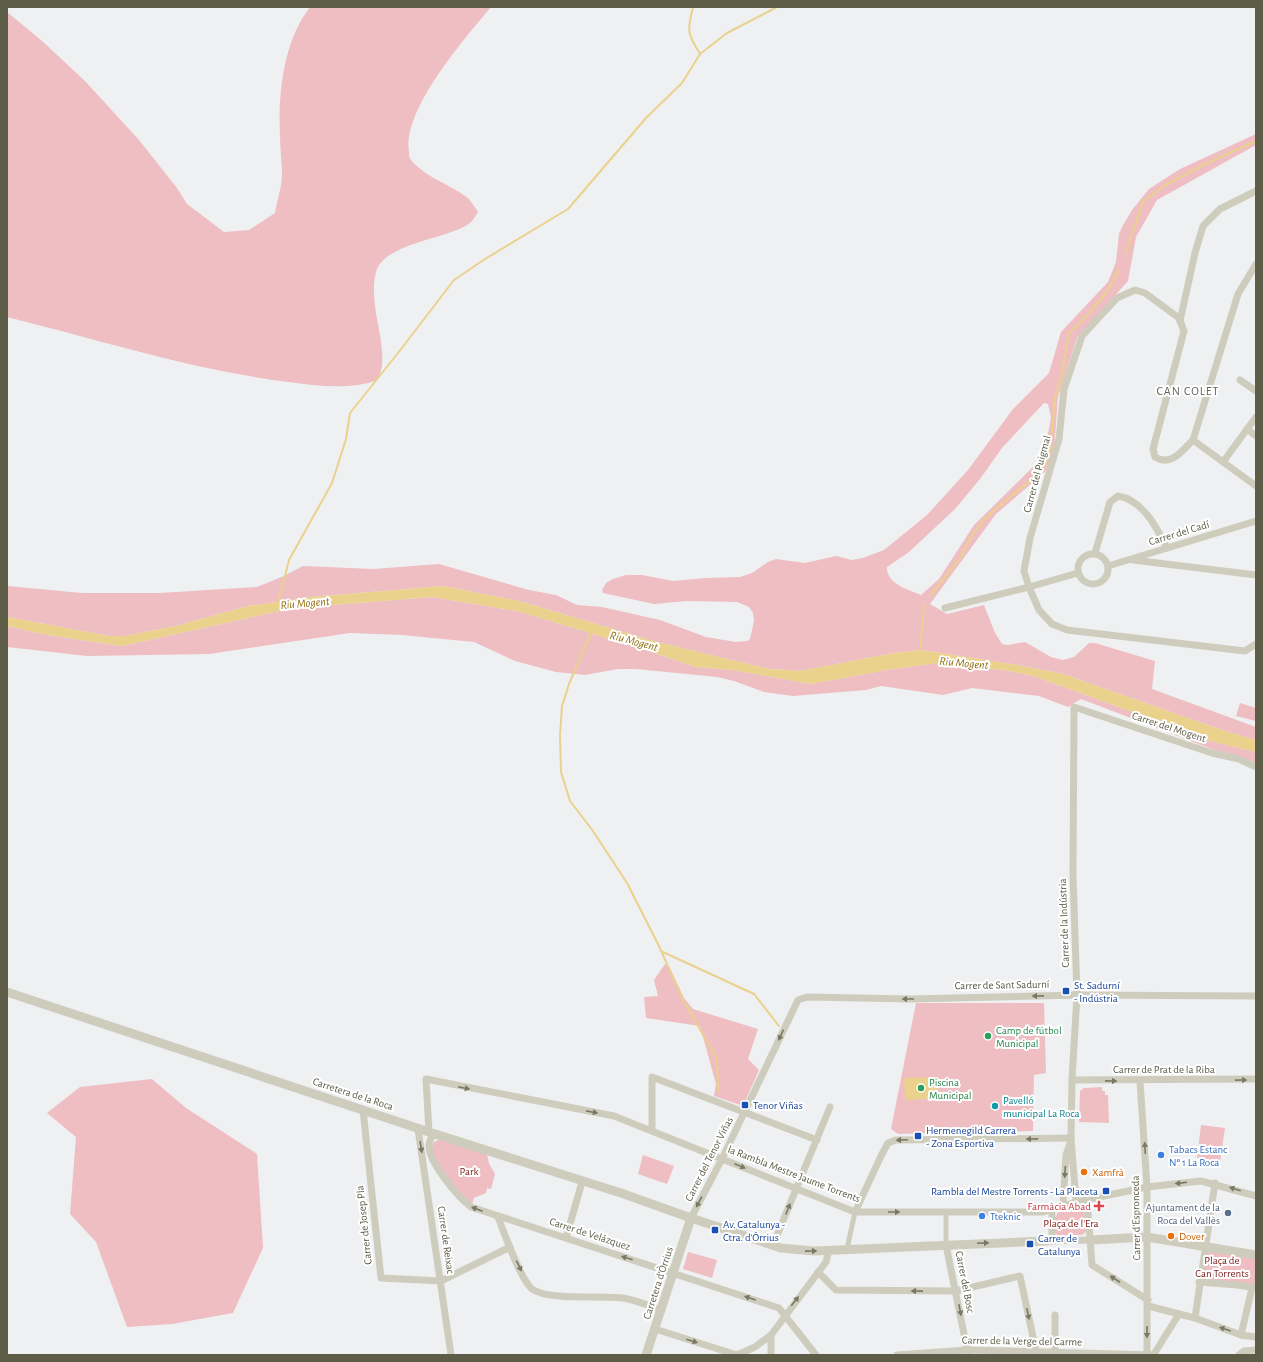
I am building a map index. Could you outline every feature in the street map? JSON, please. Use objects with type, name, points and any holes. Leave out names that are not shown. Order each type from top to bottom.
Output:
[{"type":"street","points":[[1256,191],[1220,209],[1203,226],[1194,254],[1180,321],[1184,331],[1153,449],[1155,457],[1162,461],[1170,460],[1194,440],[1238,294],[1256,264]]},
{"type":"street","name":"Carrer del Puigmal","points":[[1180,321],[1179,318],[1145,293],[1135,290],[1117,298],[1082,336],[1064,389],[1059,439],[1030,538],[1024,571],[1039,610],[1052,624],[1067,630],[1245,651],[1256,644]]},
{"type":"street","points":[[1240,380],[1256,391]]},
{"type":"street","points":[[1223,462],[1256,417]]},
{"type":"street","points":[[1247,429],[1256,436]]},
{"type":"street","points":[[1194,440],[1256,486]]},
{"type":"street","points":[[1095,554],[1110,502],[1118,496],[1125,497],[1145,512],[1159,532],[1167,548]]},
{"type":"street","name":"Carrer del Cadí","points":[[1108,566],[1256,521]]},
{"type":"street","points":[[1095,554],[1103,557],[1108,566],[1108,571],[1104,580],[1094,585],[1082,580],[1078,573],[1080,561],[1084,556],[1095,554]]},
{"type":"street","points":[[1130,559],[1256,575]]},
{"type":"street","points":[[945,608],[1078,573]]},
{"type":"street","name":"Carrer del Mogent","points":[[1074,707],[1212,753],[1239,759],[1256,767]]},
{"type":"street","name":"Carrer de la Indústria","points":[[1074,707],[1073,876],[1077,995],[1072,1080],[1071,1138],[1076,1202]]},
{"type":"street","name":"Carretera de la Roca","points":[[7,992],[418,1129],[582,1182],[621,1193],[773,1245]]},
{"type":"street","name":"Carrer de Sant Sadurní","points":[[798,1000],[807,997],[910,999],[1077,995],[1256,996]]},
{"type":"street","name":"Carrer del Tenor Viñas","points":[[691,1218],[722,1158],[798,1000]]},
{"type":"street","points":[[652,1131],[652,1077],[817,1140]]},
{"type":"street","name":"la Rambla Mestre Jaume Torrents","points":[[426,1079],[614,1116],[855,1212],[1043,1212],[1076,1202],[1147,1187],[1201,1180],[1256,1196]]},
{"type":"street","name":"Carrer de Velázquez","points":[[426,1079],[431,1133],[429,1146],[434,1162],[460,1199],[471,1207],[498,1217],[674,1272],[779,1308],[816,1355]]},
{"type":"street","name":"Carrer de Prat de la Riba","points":[[1072,1080],[1256,1080]]},
{"type":"street","name":"Carrer d'Espronceda","points":[[1140,1081],[1147,1187],[1148,1303],[1151,1354]]},
{"type":"street","points":[[830,1107],[773,1245],[798,1251],[1147,1238],[1256,1255]]},
{"type":"street","name":"Carrer de Josep Pla","points":[[363,1110],[381,1278],[441,1281]]},
{"type":"street","name":"Carrer de Reixac","points":[[418,1129],[451,1355]]},
{"type":"street","points":[[847,1249],[855,1212],[888,1143],[896,1140],[1071,1138]]},
{"type":"street","name":"Carrer de la Indústria","points":[[1063,1206],[1066,1155],[1071,1138]]},
{"type":"street","points":[[424,1165],[434,1162]]},
{"type":"street","points":[[566,1238],[582,1182]]},
{"type":"street","points":[[1195,1318],[1199,1282],[1215,1183]]},
{"type":"street","points":[[1087,1200],[1092,1265],[1148,1303],[1241,1335],[1256,1337]]},
{"type":"street","points":[[1049,1241],[1052,1209]]},
{"type":"street","name":"Carrer del Bosc","points":[[946,1212],[946,1245],[968,1353]]},
{"type":"street","points":[[498,1217],[510,1247],[528,1284],[533,1289],[542,1293],[565,1296],[624,1298],[662,1310]]},
{"type":"street","name":"Carretera d'Òrrius","points":[[646,1355],[691,1218]]},
{"type":"street","points":[[441,1281],[510,1247]]},
{"type":"street","points":[[655,1329],[737,1355],[755,1347],[771,1335],[826,1262],[829,1250]]},
{"type":"street","points":[[818,1272],[836,1290],[956,1291],[1020,1276],[1036,1351]]},
{"type":"street","points":[[1199,1282],[1254,1288],[1241,1335]]},
{"type":"street","points":[[1055,1314],[1055,1352]]},
{"type":"street","points":[[1151,1354],[1179,1314]]},
{"type":"street","points":[[771,1335],[771,1355]]},
{"type":"street","points":[[1239,1355],[1244,1351],[1256,1350]]},
{"type":"street","name":"Carrer de la Verge del Carme","points":[[897,1355],[1036,1351],[1082,1354],[1151,1354]]},
{"type":"green space","points":[[310,7],[491,7],[466,37],[438,75],[415,116],[409,135],[409,157],[417,167],[469,199],[478,212],[471,222],[462,228],[405,247],[392,254],[382,262],[376,272],[374,296],[382,354],[382,366],[378,380],[356,385],[322,386],[252,377],[146,354],[7,317],[7,12],[41,40],[85,81],[139,140],[177,188],[187,204],[224,232],[249,230],[275,213],[282,179],[280,142],[281,86],[288,52],[301,21]]},
{"type":"green space","points":[[1256,134],[1256,145],[1157,200],[1136,237],[1128,281],[1077,338],[1058,397],[1054,452],[1045,472],[996,514],[930,604],[947,614],[984,605],[995,633],[1002,644],[1008,645],[1025,642],[1051,657],[1063,660],[1074,657],[1089,643],[1095,643],[1155,661],[1152,689],[1256,727],[1256,740],[1222,730],[1063,674],[1018,665],[921,650],[894,653],[800,671],[769,669],[657,642],[519,601],[443,586],[311,597],[248,606],[176,626],[125,636],[109,636],[7,617],[7,586],[82,593],[160,593],[257,587],[284,576],[303,566],[373,569],[439,564],[529,590],[556,595],[577,605],[602,607],[660,620],[706,637],[736,642],[747,641],[750,639],[754,621],[753,613],[749,607],[737,602],[687,601],[654,604],[603,593],[602,590],[606,583],[626,575],[642,575],[673,581],[740,577],[752,573],[768,562],[776,559],[805,563],[836,556],[852,560],[863,558],[884,550],[927,515],[968,470],[1013,409],[1049,373],[1061,332],[1108,282],[1116,262],[1119,234],[1132,210],[1149,189],[1180,169]],"holes":[[[1044,403],[1048,404],[1051,417],[1049,429],[1044,448],[1038,462],[974,525],[939,579],[921,595],[899,586],[894,582],[890,578],[887,567],[909,552],[955,509],[980,479],[1002,448]]]},
{"type":"green space","points":[[432,597],[517,611],[646,650],[696,667],[733,670],[811,684],[886,670],[938,663],[1003,670],[1030,675],[1214,742],[1256,752],[1256,766],[1081,699],[1068,707],[1039,696],[972,688],[943,695],[881,686],[866,690],[793,696],[764,692],[734,681],[717,677],[636,669],[618,669],[585,675],[556,672],[515,661],[474,642],[402,635],[350,633],[209,654],[87,656],[7,647],[7,626],[47,635],[122,646],[279,611]]},
{"type":"green space","points":[[1240,703],[1256,708],[1256,721],[1236,716]]},
{"type":"green space","points":[[665,964],[670,968],[684,998],[693,1009],[758,1029],[748,1059],[759,1070],[743,1106],[714,1096],[716,1084],[700,1026],[646,1018],[644,997],[658,996],[654,980]]},
{"type":"green space","points":[[916,1003],[1044,1003],[1046,1073],[1034,1075],[1033,1131],[898,1134],[891,1129]]},
{"type":"green space","points":[[152,1079],[186,1108],[257,1154],[263,1248],[233,1313],[172,1324],[127,1327],[96,1242],[70,1214],[76,1137],[47,1113],[80,1087]]},
{"type":"green space","points":[[1102,1087],[1102,1091],[1105,1091],[1105,1095],[1108,1095],[1109,1123],[1079,1122],[1080,1091],[1084,1088]]},
{"type":"green space","points":[[1201,1125],[1225,1128],[1220,1162],[1197,1158]]},
{"type":"green space","name":"Park","points":[[440,1139],[487,1154],[489,1164],[495,1174],[491,1189],[487,1188],[486,1193],[474,1198],[472,1205],[448,1179],[434,1156],[431,1148],[434,1142]]},
{"type":"green space","points":[[643,1155],[674,1166],[667,1184],[638,1174]]},
{"type":"green space","name":"Plaça de l'Era","points":[[1084,1207],[1086,1232],[1082,1235],[1059,1236],[1055,1233],[1055,1218],[1058,1212]]},
{"type":"green space","name":"Plaça de Can Torrents","points":[[1206,1248],[1256,1256],[1256,1287],[1201,1280]]},
{"type":"green space","points":[[688,1252],[717,1260],[712,1278],[683,1269]]},
{"type":"water","name":"Riu Mogent","points":[[443,586],[519,601],[657,642],[769,669],[800,671],[894,653],[921,650],[1018,665],[1063,674],[1222,730],[1256,740],[1256,752],[1214,742],[1030,675],[1003,670],[938,663],[886,670],[811,684],[733,670],[696,667],[646,650],[517,611],[432,597],[279,611],[122,646],[47,635],[7,626],[7,617],[109,636],[125,636],[176,626],[248,606],[311,597]]},
{"type":"water","name":"Piscina Municipal","points":[[938,1077],[938,1098],[905,1100],[904,1078]]},
{"type":"waterway","points":[[693,7],[689,32],[700,54]]},
{"type":"waterway","name":"Riu Mogent","points":[[278,604],[289,560],[332,483],[346,439],[350,413],[454,280],[485,259],[568,209],[646,118],[682,83],[700,54],[727,33],[777,7]]},
{"type":"waterway","points":[[1126,252],[1143,202],[1165,185],[1205,164],[1256,141]]},
{"type":"waterway","points":[[931,595],[961,557],[969,540],[985,518],[1028,482],[1045,465],[1050,451],[1055,398],[1061,378],[1069,333],[1106,293],[1119,270]]},
{"type":"waterway","points":[[920,652],[924,605]]},
{"type":"waterway","points":[[591,633],[569,684],[562,706],[560,735],[561,772],[570,801],[593,831],[627,883],[659,946],[682,998],[716,1057],[719,1091]]},
{"type":"waterway","points":[[663,952],[754,994],[779,1026]]},
{"type":"place","name":"St. Sadurní - Indústria","points":[[1066,991]]},
{"type":"place","name":"Camp de fútbol Municipal","points":[[988,1036]]},
{"type":"place","name":"Piscina Municipal","points":[[921,1088]]},
{"type":"place","name":"Tenor Viñas","points":[[745,1105]]},
{"type":"place","name":"Pavelló municipal La Roca","points":[[995,1106]]},
{"type":"place","name":"Hermenegild Carrera - Zona Esportiva","points":[[918,1136]]},
{"type":"place","name":"Tabacs Estanc Nº 1 La Roca","points":[[1161,1155]]},
{"type":"place","name":"Xamfrà","points":[[1084,1172]]},
{"type":"place","name":"Rambla del Mestre Torrents - La Placeta","points":[[1106,1191]]},
{"type":"place","name":"Farmàcia Abad","points":[[1099,1206]]},
{"type":"place","name":"Ajuntament de la Roca del Vallès","points":[[1228,1213]]},
{"type":"place","name":"Tteknic","points":[[982,1216]]},
{"type":"place","name":"Av. Catalunya - Ctra. d'Òrrius","points":[[715,1230]]},
{"type":"place","name":"Dover","points":[[1171,1236]]},
{"type":"place","name":"Carrer de Catalunya","points":[[1030,1244]]},
{"type":"district","name":"CAN COLET","points":[[1188,391]]}]
